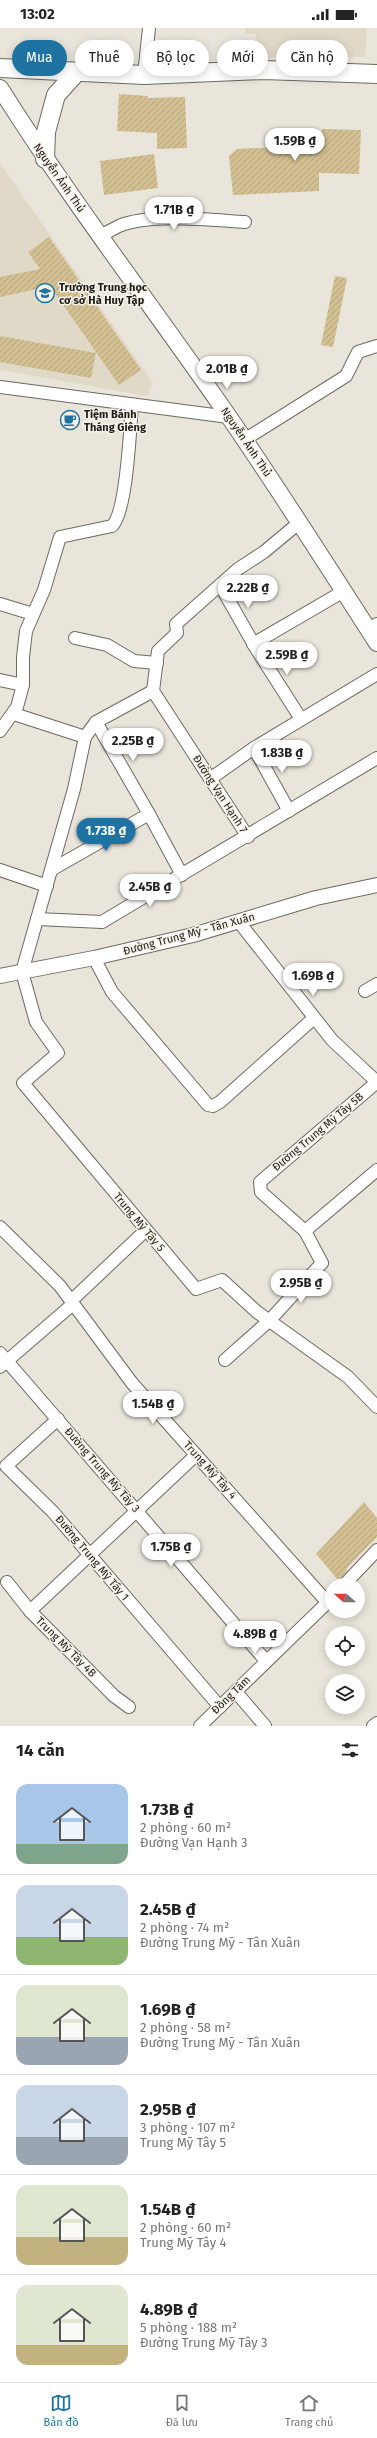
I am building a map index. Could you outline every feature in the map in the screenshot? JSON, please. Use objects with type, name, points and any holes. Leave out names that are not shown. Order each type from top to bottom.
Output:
[{"type":"main road","points":[[0,68],[75,73]]},
{"type":"main road","points":[[209,72],[264,70],[377,74]]},
{"type":"main road","points":[[45,159],[46,132],[56,95],[75,74]]},
{"type":"main road","name":"Nguyễn Ảnh Thủ","points":[[0,88],[45,159],[229,417],[300,522],[344,591],[374,632]]},
{"type":"street","points":[[147,40],[148,28]]},
{"type":"street","points":[[100,236],[120,226],[154,220],[192,218],[245,222]]},
{"type":"street","points":[[244,440],[346,376],[358,352],[377,346]]},
{"type":"street","points":[[0,388],[229,417]]},
{"type":"street","points":[[0,731],[14,714],[23,686],[22,657],[26,631],[44,590],[60,538],[112,526],[118,518],[127,461],[132,404]]},
{"type":"street","points":[[22,972],[52,870],[85,737],[96,722],[154,691],[158,651],[177,633],[176,624],[220,585],[300,522]]},
{"type":"street","points":[[220,585],[253,644],[301,720]]},
{"type":"street","points":[[253,644],[344,591]]},
{"type":"street","points":[[0,604],[33,614]]},
{"type":"street","points":[[75,638],[107,645],[134,661],[157,663]]},
{"type":"street","points":[[210,779],[254,748],[377,674]]},
{"type":"street","points":[[0,680],[23,686]]},
{"type":"street","name":"Đường Vạn Hạnh 7","points":[[154,691],[248,837]]},
{"type":"street","points":[[14,714],[85,737]]},
{"type":"street","points":[[96,722],[182,875]]},
{"type":"street","points":[[254,748],[289,811]]},
{"type":"street","points":[[37,919],[102,922],[248,837],[377,758]]},
{"type":"street","points":[[52,870],[149,814]]},
{"type":"street","points":[[0,870],[47,886]]},
{"type":"street","name":"Đường Trung Mỹ - Tân Xuân","points":[[0,976],[94,958],[193,935],[316,898],[377,885]]},
{"type":"street","points":[[239,922],[332,1040],[377,1082]]},
{"type":"street","points":[[94,958],[112,992],[208,1105],[213,1106],[220,1102],[314,1018]]},
{"type":"street","name":"Trung Mỹ Tây 5","points":[[22,972],[36,1022],[58,1053],[23,1083],[196,1289],[222,1280],[257,1312],[348,1377],[377,1407]]},
{"type":"street","points":[[365,991],[377,984]]},
{"type":"street","name":"Đường Trung Mỹ Tây 5B","points":[[305,1231],[261,1192],[260,1182],[377,1082]]},
{"type":"street","points":[[225,1360],[270,1320],[322,1263],[305,1231],[377,1170]]},
{"type":"street","name":"Trung Mỹ Tây 4","points":[[0,1227],[60,1286],[132,1383],[196,1455],[325,1595]]},
{"type":"street","points":[[2,1360],[72,1302],[146,1230]]},
{"type":"street","name":"Đường Trung Mỹ Tây 3","points":[[2,1360],[58,1419],[266,1661]]},
{"type":"street","name":"Đường Trung Mỹ Tây 1","points":[[58,1419],[6,1466],[53,1512],[220,1707]]},
{"type":"street","name":"Trung Mỹ Tây 4B","points":[[128,1707],[114,1696],[30,1611],[196,1455]]},
{"type":"street","points":[[351,1578],[377,1550]]},
{"type":"street","points":[[7,1582],[30,1611]]},
{"type":"street","name":"Đồng Tâm","points":[[200,1726],[325,1605]]},
{"type":"street","points":[[236,1692],[265,1726]]},
{"type":"street","points":[[373,1726],[377,1723]]},
{"type":"shaded area","points":[[245,28],[367,28],[365,57],[348,57],[348,40],[276,40],[276,58],[268,58],[268,40],[256,40],[256,34],[245,34]]},
{"type":"shaded area","name":"Trường Trung học cơ sở Hà Huy Tập","points":[[0,163],[153,383],[147,396],[0,370]]},
{"type":"building","points":[[119,94],[148,96],[147,98],[185,97],[187,148],[157,149],[157,133],[117,131]]},
{"type":"building","points":[[322,129],[361,130],[359,174],[319,173],[319,191],[233,195],[229,156],[237,149],[280,147],[279,135],[322,133]]},
{"type":"building","points":[[154,154],[158,188],[104,195],[100,161]]},
{"type":"building","name":"Trường Trung học cơ sở Hà Huy Tập","points":[[49,237],[141,370],[119,385],[50,286],[0,297],[0,277],[40,269],[28,252]]},
{"type":"building","points":[[335,276],[347,278],[333,347],[321,345]]},
{"type":"building","points":[[0,336],[96,353],[91,378],[0,362]]},
{"type":"building","points":[[364,1502],[377,1518],[377,1537],[346,1569],[347,1571],[340,1578],[336,1578],[316,1554]]},
{"type":"place","name":"Trường Trung học cơ sở Hà Huy Tập","points":[[45,293]]},
{"type":"place","name":"Tiệm Bánh Tháng Giêng","points":[[70,420]]}]
